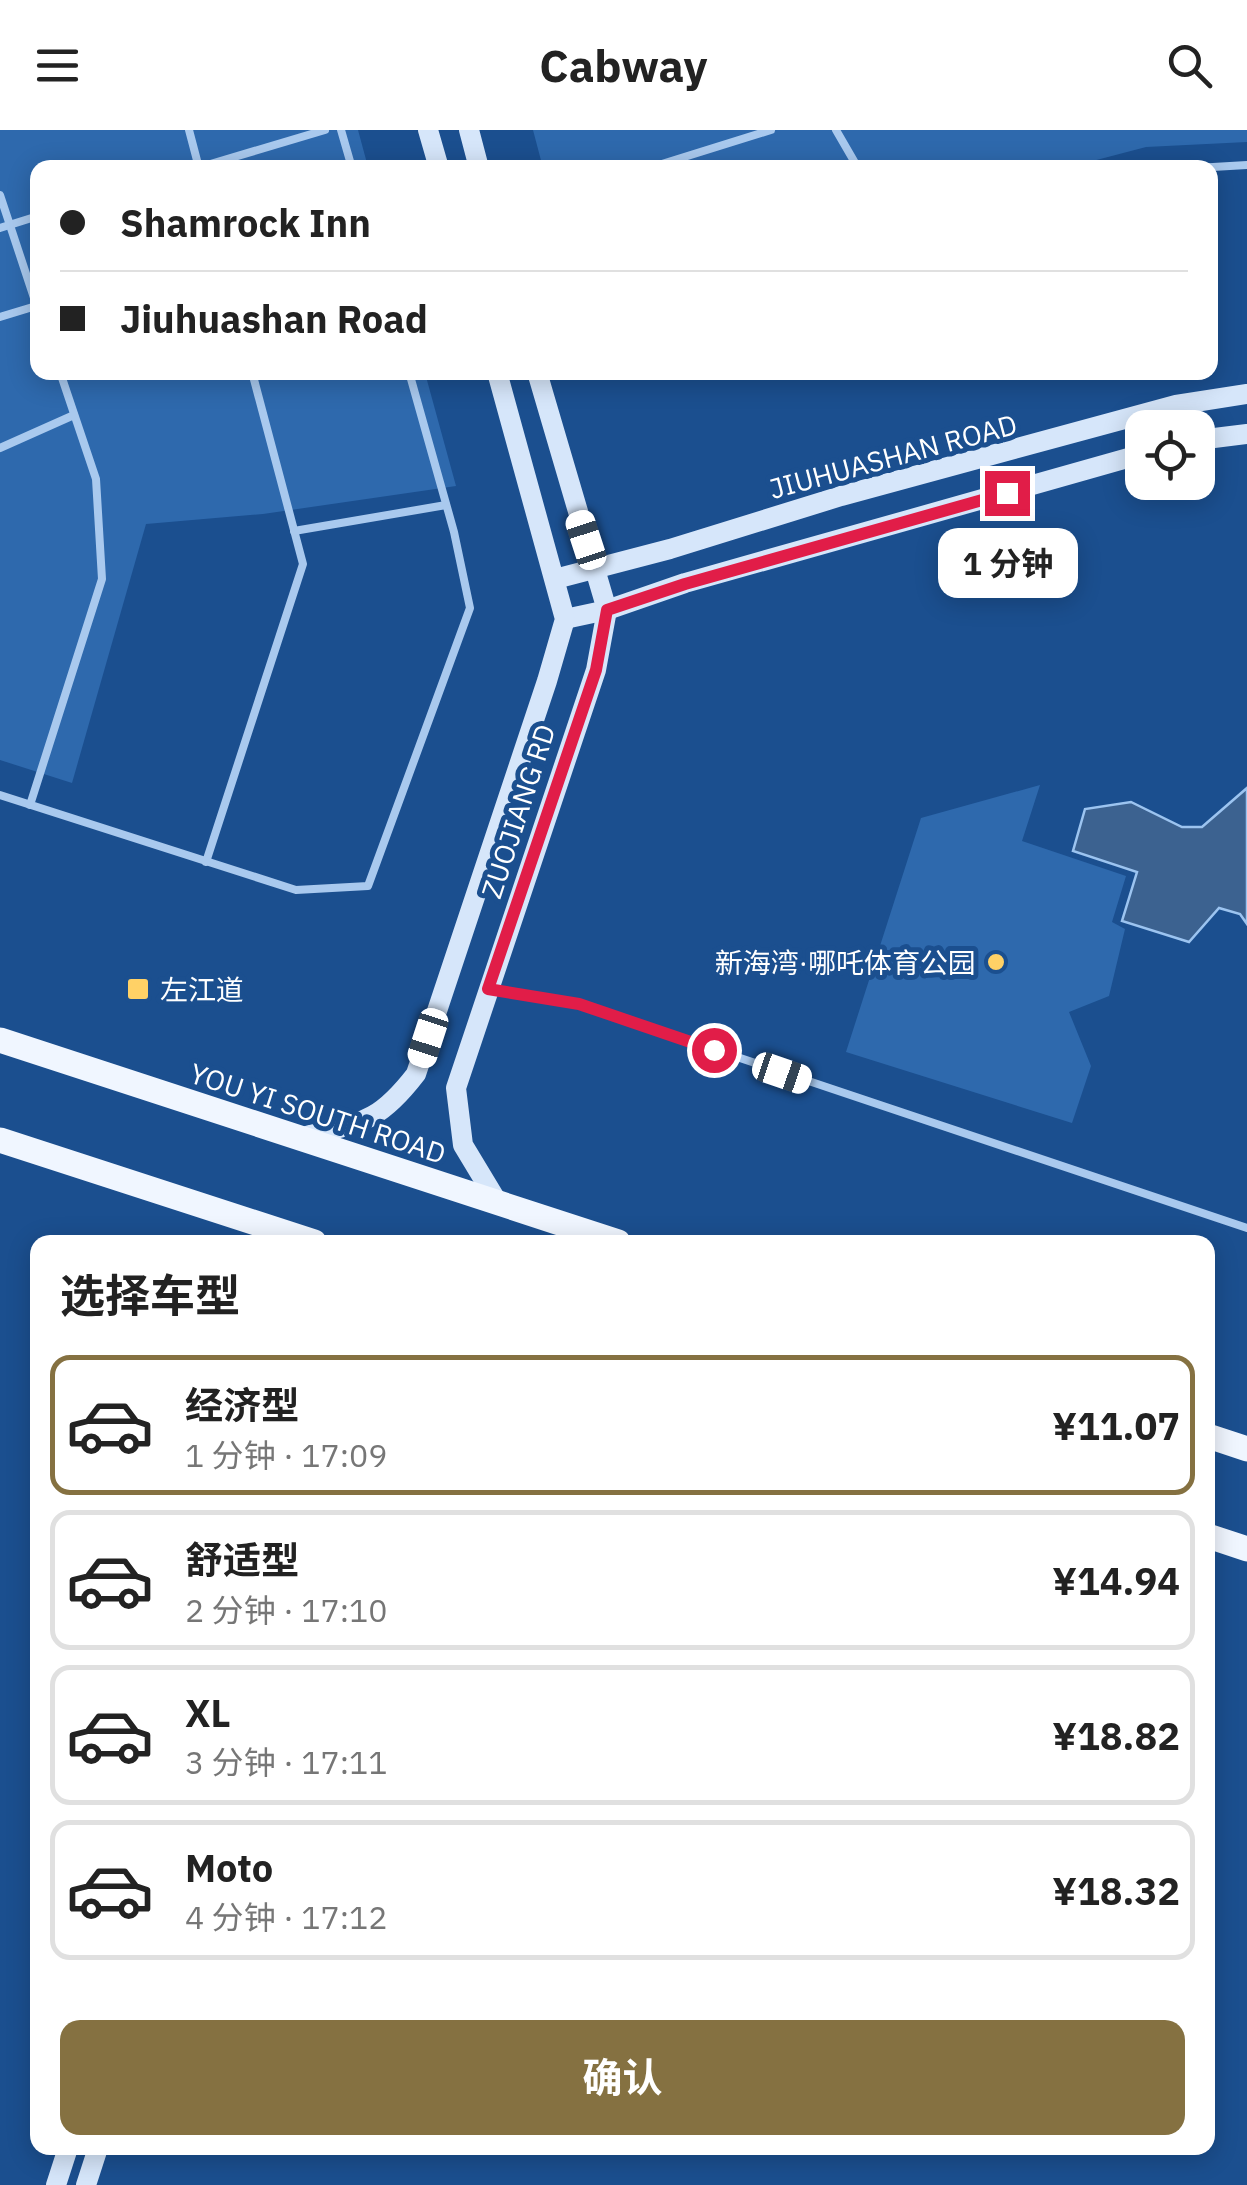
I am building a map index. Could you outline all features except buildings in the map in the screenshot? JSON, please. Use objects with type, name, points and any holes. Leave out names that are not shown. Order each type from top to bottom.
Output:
[{"type":"main road","name":"YOU YI SOUTH ROAD","points":[[0,1040],[596,1235]]},
{"type":"main road","points":[[0,1140],[277,1235]]},
{"type":"main road","points":[[1215,1438],[1247,1449]]},
{"type":"main road","points":[[1215,1538],[1247,1549]]},
{"type":"street","points":[[428,130],[437,160]]},
{"type":"street","points":[[469,130],[478,160]]},
{"type":"street","name":"ZUOJIANG RD","points":[[299,1138],[363,1122],[399,1096],[416,1074],[547,681],[564,619],[499,380]]},
{"type":"street","name":"ZUOJIANG RD","points":[[498,1203],[463,1145],[456,1088],[596,670],[607,610],[540,380]]},
{"type":"street","name":"JIUHUASHAN ROAD","points":[[555,579],[840,496],[1176,405],[1247,394]]},
{"type":"street","points":[[1215,438],[1247,434]]},
{"type":"street","points":[[564,619],[607,610],[685,584],[1125,459]]},
{"type":"street","points":[[56,2185],[66,2155]]},
{"type":"street","points":[[86,2185],[96,2155]]},
{"type":"lane","points":[[189,130],[196,160]]},
{"type":"lane","points":[[222,160],[325,130]]},
{"type":"lane","points":[[341,130],[350,160]]},
{"type":"lane","points":[[674,160],[771,130]]},
{"type":"lane","points":[[836,130],[853,160]]},
{"type":"lane","points":[[1218,167],[1247,165]]},
{"type":"lane","points":[[0,194],[4,226],[30,291]]},
{"type":"lane","points":[[4,226],[30,218]]},
{"type":"lane","points":[[0,317],[30,310]]},
{"type":"lane","points":[[30,806],[102,579],[96,479],[63,380]]},
{"type":"lane","points":[[206,862],[302,564],[254,380]]},
{"type":"lane","points":[[0,795],[296,890],[368,886],[470,608],[411,380]]},
{"type":"lane","points":[[0,448],[74,415]]},
{"type":"lane","points":[[294,531],[446,505]]},
{"type":"lane","points":[[488,989],[579,1004],[1247,1228]]},
{"type":"shaded area","points":[[0,130],[358,130],[366,160],[30,160],[30,380],[427,380],[456,486],[263,514],[146,524],[72,783],[0,760]]},
{"type":"shaded area","points":[[533,130],[1247,130],[1247,142],[1146,147],[1096,160],[541,160]]},
{"type":"shaded area","name":"新海湾·哪吒体育公园","points":[[1040,785],[1022,841],[1126,876],[1112,922],[1125,929],[1109,996],[1069,1012],[1091,1066],[1072,1123],[846,1052],[921,818]]},
{"type":"shaded area","points":[[1247,788],[1247,924],[1240,914],[1219,908],[1189,942],[1122,921],[1137,872],[1073,851],[1085,809],[1131,802],[1182,827],[1202,827]]},
{"type":"place","name":"新海湾·哪吒体育公园","points":[[996,962]]},
{"type":"place","name":"左江道","points":[[138,989]]},
{"type":"route","points":[[714,1050],[579,1004],[488,989],[596,670],[607,610],[685,584],[1007,493]]}]
